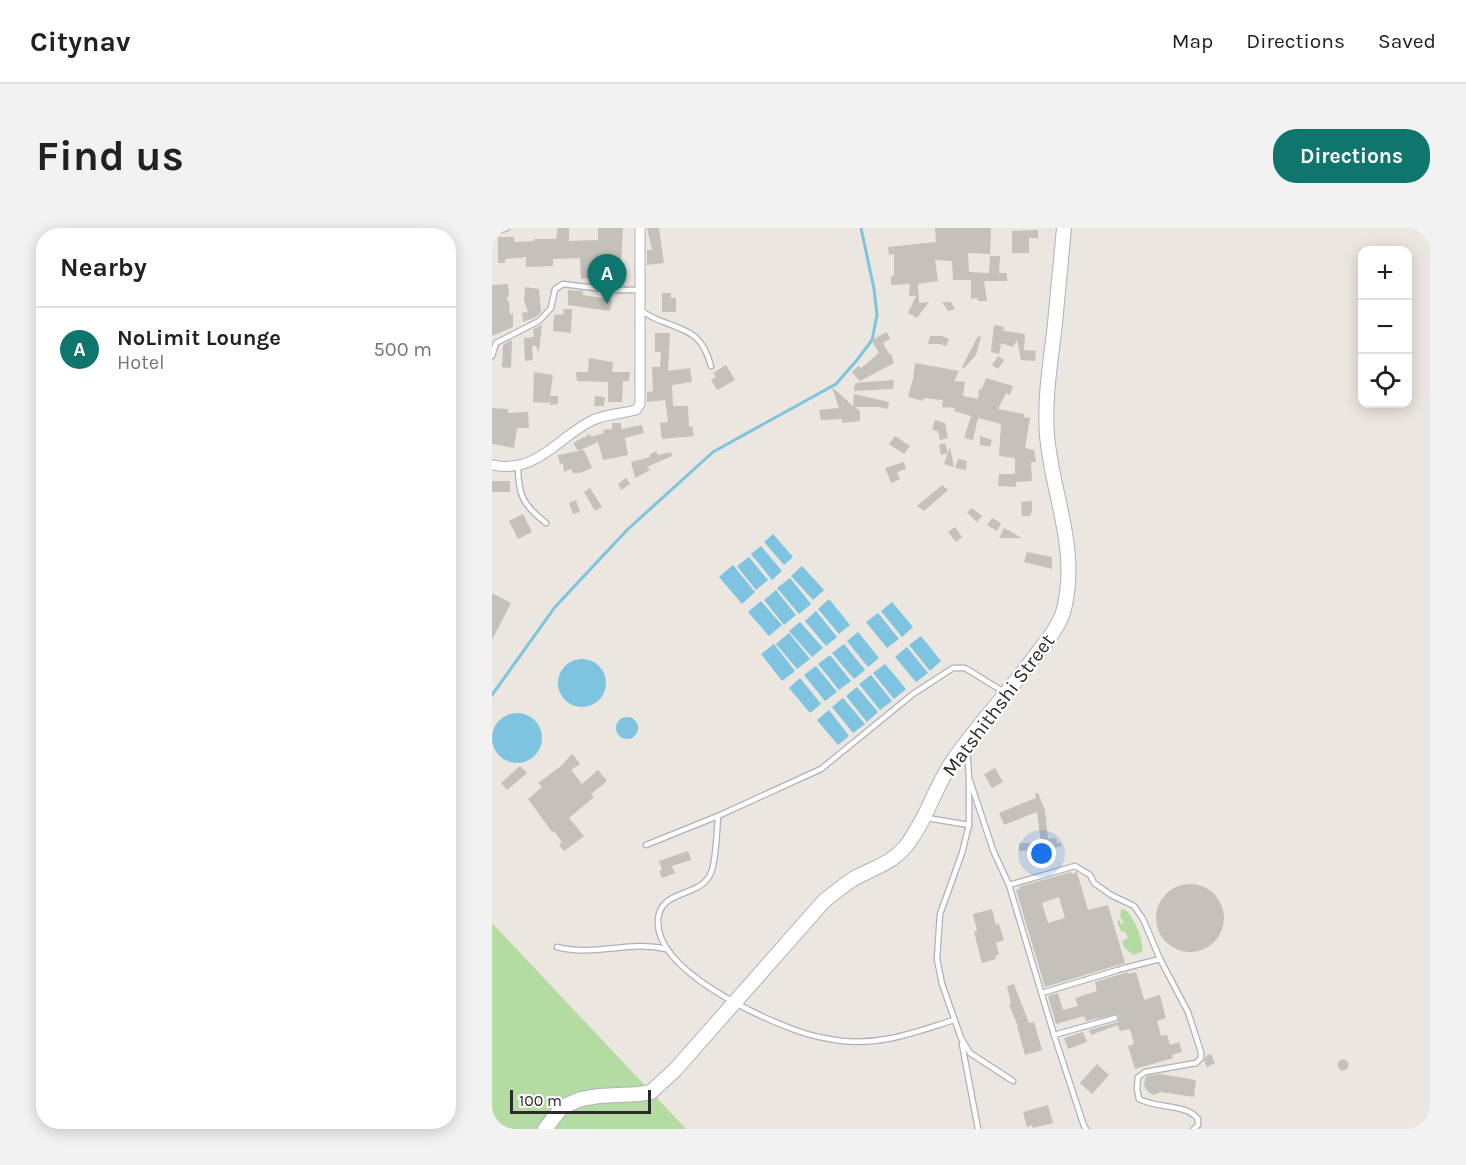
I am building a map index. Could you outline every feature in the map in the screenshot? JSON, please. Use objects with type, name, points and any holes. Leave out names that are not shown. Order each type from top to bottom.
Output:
[{"type":"main road","name":"Matshithshi Street","points":[[545,1129],[562,1107],[581,1099],[651,1092],[675,1070],[825,901],[855,878],[879,868],[906,846],[924,817],[954,758],[1055,628],[1064,610],[1069,568],[1067,536],[1047,437],[1045,402],[1064,228]]},
{"type":"street","points":[[492,465],[518,466],[544,456],[564,438],[592,421],[616,413],[636,410],[640,404],[640,228]]},
{"type":"lane","points":[[492,233],[507,228]]},
{"type":"lane","points":[[492,356],[496,343],[539,321],[551,308],[555,289],[560,285],[572,284],[610,290],[640,290]]},
{"type":"lane","points":[[640,310],[660,321],[687,330],[704,347],[711,366]]},
{"type":"lane","points":[[518,466],[519,490],[523,501],[546,523]]},
{"type":"lane","points":[[646,845],[718,816],[820,769],[913,694],[953,668],[965,668],[1006,693]]},
{"type":"lane","points":[[966,744],[969,825],[962,854],[940,914],[937,959],[942,984],[966,1056],[978,1129]]},
{"type":"lane","points":[[969,778],[993,850],[1009,885],[1054,1035],[1086,1129]]},
{"type":"lane","points":[[718,816],[711,874],[701,885],[672,897],[662,905],[658,917],[658,933],[666,949],[688,971],[709,988],[734,1003],[799,1032],[843,1041],[891,1040],[954,1020]]},
{"type":"lane","points":[[924,817],[969,825]]},
{"type":"lane","points":[[1009,885],[1075,866],[1090,875],[1094,883],[1110,895],[1134,906],[1143,919],[1160,959],[1188,1012],[1201,1052],[1201,1058],[1196,1063],[1145,1072],[1138,1077],[1139,1099],[1194,1114],[1198,1119],[1198,1125],[1194,1129]]},
{"type":"lane","points":[[557,947],[586,952],[642,945],[666,949]]},
{"type":"lane","points":[[1042,993],[1160,959]]},
{"type":"lane","points":[[1054,1035],[1114,1018]]},
{"type":"lane","points":[[961,1038],[970,1053],[1013,1081]]},
{"type":"green space","points":[[1124,909],[1135,923],[1140,935],[1142,952],[1133,955],[1124,947],[1122,941],[1128,938],[1125,932],[1121,931],[1117,922],[1119,920],[1121,924],[1124,924],[1120,916],[1121,910]]},
{"type":"green space","points":[[492,923],[686,1129],[492,1129]]},
{"type":"water","points":[[773,534],[793,557],[784,565],[764,542]]},
{"type":"water","points":[[761,546],[782,571],[772,580],[751,554]]},
{"type":"water","points":[[749,557],[768,580],[756,590],[737,566]]},
{"type":"water","points":[[733,565],[755,592],[742,604],[719,577]]},
{"type":"water","points":[[802,566],[824,590],[813,600],[791,576]]},
{"type":"water","points":[[790,578],[811,604],[799,614],[777,588]]},
{"type":"water","points":[[776,590],[796,615],[784,625],[764,600]]},
{"type":"water","points":[[829,599],[850,625],[839,634],[818,609]]},
{"type":"water","points":[[761,601],[782,625],[769,636],[748,612]]},
{"type":"water","points":[[892,602],[913,627],[902,637],[881,611]]},
{"type":"water","points":[[816,611],[837,637],[826,646],[805,621]]},
{"type":"water","points":[[878,613],[899,639],[887,648],[866,622]]},
{"type":"water","points":[[800,622],[823,648],[812,657],[789,631]]},
{"type":"water","points":[[858,632],[879,658],[868,667],[847,641]]},
{"type":"water","points":[[789,633],[810,659],[797,669],[776,644]]},
{"type":"water","points":[[921,636],[941,661],[930,671],[909,645]]},
{"type":"water","points":[[774,644],[795,671],[782,681],[761,654]]},
{"type":"water","points":[[844,644],[865,670],[854,679],[832,653]]},
{"type":"water","points":[[907,647],[928,673],[916,682],[895,657]]},
{"type":"water","points":[[830,655],[851,681],[839,690],[818,664]]},
{"type":"water","points":[[577,659],[587,659],[599,666],[606,678],[606,688],[599,700],[587,707],[577,707],[562,696],[558,688],[558,678],[569,663]]},
{"type":"water","points":[[885,664],[906,689],[894,699],[873,673]]},
{"type":"water","points":[[816,666],[837,692],[825,701],[804,675]]},
{"type":"water","points":[[871,675],[892,701],[880,710],[859,684]]},
{"type":"water","points":[[800,678],[821,704],[810,713],[789,688]]},
{"type":"water","points":[[857,687],[878,712],[867,722],[846,696]]},
{"type":"water","points":[[843,698],[865,724],[853,733],[832,707]]},
{"type":"water","points":[[829,710],[849,736],[838,745],[817,720]]},
{"type":"water","points":[[517,713],[526,715],[537,724],[542,738],[540,747],[531,758],[517,763],[508,761],[497,752],[492,738],[494,729],[503,718]]},
{"type":"water","points":[[627,717],[635,720],[638,728],[635,736],[627,739],[619,736],[616,728],[619,720]]},
{"type":"building","points":[[558,228],[569,228],[569,241],[598,240],[598,228],[623,228],[621,264],[610,264],[608,276],[591,274],[591,278],[581,279],[580,258],[553,259],[553,266],[526,267],[526,257],[505,259],[505,263],[498,263],[498,237],[514,237],[514,242],[556,239]]},
{"type":"building","points":[[647,228],[659,228],[664,263],[647,265],[647,250],[652,250]]},
{"type":"building","points":[[935,228],[991,228],[990,254],[968,253],[969,272],[989,273],[990,256],[1000,256],[999,273],[1007,273],[1007,281],[984,281],[987,301],[971,299],[971,280],[953,280],[952,261],[935,260],[938,281],[918,284],[919,303],[929,302],[917,318],[908,313],[916,296],[909,296],[910,284],[891,285],[891,276],[894,276],[894,254],[889,255],[888,247],[936,242]]},
{"type":"building","points":[[1038,230],[1038,238],[1029,238],[1029,253],[1012,253],[1012,231]]},
{"type":"building","points":[[508,284],[509,297],[506,297],[510,315],[513,313],[513,327],[492,336],[492,285]]},
{"type":"building","points":[[525,287],[539,289],[541,312],[536,317],[523,322],[522,313],[528,312],[524,300]]},
{"type":"building","points":[[568,290],[583,291],[583,295],[612,300],[610,311],[568,305]]},
{"type":"building","points":[[662,293],[671,293],[671,298],[676,298],[676,312],[662,312]]},
{"type":"building","points":[[942,302],[951,302],[955,309],[948,311]]},
{"type":"building","points":[[563,309],[572,309],[571,333],[553,331],[554,315],[564,314]]},
{"type":"building","points":[[542,325],[539,351],[536,346],[532,346],[533,360],[525,361],[524,338],[534,337],[533,329]]},
{"type":"building","points":[[994,325],[1004,327],[1003,331],[1025,334],[1024,350],[1036,351],[1035,361],[1021,360],[1017,340],[1013,347],[1001,343],[999,354],[991,352]]},
{"type":"building","points":[[887,332],[890,339],[883,343],[894,363],[860,381],[852,372],[858,366],[861,368],[879,353],[872,340]]},
{"type":"building","points":[[655,333],[670,333],[668,371],[690,368],[692,382],[672,385],[673,406],[688,406],[689,427],[692,426],[694,436],[662,439],[660,423],[668,422],[665,400],[647,402],[647,392],[653,391],[652,367],[660,367],[661,352],[655,352]]},
{"type":"building","points":[[930,336],[942,336],[949,339],[946,346],[928,344]]},
{"type":"building","points":[[978,336],[981,337],[976,355],[964,368],[962,367]]},
{"type":"building","points":[[512,340],[511,368],[502,367],[503,345]]},
{"type":"building","points":[[998,356],[1004,360],[998,369],[992,365]]},
{"type":"building","points":[[589,358],[613,362],[612,372],[630,372],[629,381],[623,381],[622,402],[608,402],[608,382],[577,381],[576,372],[588,372]]},
{"type":"building","points":[[915,363],[959,371],[954,381],[965,382],[963,396],[978,399],[979,389],[982,389],[986,378],[1013,386],[1010,395],[1006,393],[998,409],[1024,414],[1024,417],[1030,418],[1025,448],[1034,450],[1036,462],[1031,462],[1032,481],[1016,482],[1016,487],[998,486],[999,474],[1015,474],[1015,458],[999,456],[1001,424],[978,418],[973,440],[964,438],[971,416],[954,411],[955,408],[942,407],[943,400],[924,398],[923,401],[908,397]]},
{"type":"building","points":[[726,365],[735,380],[717,390],[711,380],[716,377],[713,373]]},
{"type":"building","points":[[534,372],[553,375],[550,396],[558,396],[558,404],[550,405],[550,397],[549,403],[533,402]]},
{"type":"building","points":[[894,380],[893,389],[854,391],[855,383]]},
{"type":"building","points":[[832,387],[853,406],[854,394],[889,402],[888,409],[855,407],[860,411],[860,421],[842,423],[842,419],[821,420],[819,410],[839,408]]},
{"type":"building","points":[[595,396],[605,397],[604,406],[594,406]]},
{"type":"building","points":[[492,408],[508,409],[508,413],[528,412],[529,428],[517,428],[514,448],[492,444]]},
{"type":"building","points":[[935,420],[945,423],[948,438],[940,440],[938,431],[932,430]]},
{"type":"building","points":[[612,423],[621,423],[621,429],[642,425],[644,433],[625,438],[628,455],[603,460],[598,442],[578,451],[573,443],[590,434],[591,437],[604,433],[603,430],[612,429]]},
{"type":"building","points":[[895,436],[910,446],[904,454],[889,444]]},
{"type":"building","points":[[980,436],[992,440],[990,447],[980,445]]},
{"type":"building","points":[[945,443],[948,453],[941,455],[939,445]]},
{"type":"building","points":[[950,447],[954,467],[944,464]]},
{"type":"building","points":[[584,450],[592,468],[580,473],[573,473],[571,469],[564,472],[563,463],[560,464],[558,455]]},
{"type":"building","points":[[656,451],[658,455],[671,452],[672,456],[647,467],[650,470],[635,478],[631,462],[650,457],[649,455]]},
{"type":"building","points":[[958,459],[967,461],[966,470],[955,468]]},
{"type":"building","points":[[904,462],[906,469],[897,472],[900,479],[891,483],[885,468]]},
{"type":"building","points":[[626,478],[630,484],[621,490],[618,484]]},
{"type":"building","points":[[492,481],[510,481],[510,492],[492,492]]},
{"type":"building","points":[[942,485],[948,490],[924,511],[917,506]]},
{"type":"building","points":[[590,488],[602,507],[595,511],[584,492]]},
{"type":"building","points":[[576,500],[580,512],[573,514],[569,503]]},
{"type":"building","points":[[1032,501],[1030,516],[1022,516],[1021,502]]},
{"type":"building","points":[[972,508],[982,516],[977,522],[967,513]]},
{"type":"building","points":[[523,514],[532,532],[518,539],[509,521]]},
{"type":"building","points":[[992,518],[1001,523],[997,531],[987,525]]},
{"type":"building","points":[[955,527],[962,537],[956,542],[948,532]]},
{"type":"building","points":[[1004,528],[1022,538],[999,538]]},
{"type":"building","points":[[1027,552],[1052,557],[1052,569],[1024,562]]},
{"type":"building","points":[[492,593],[511,603],[492,640]]},
{"type":"building","points":[[572,754],[580,764],[571,770],[582,784],[598,770],[607,781],[591,794],[594,797],[569,818],[584,836],[564,851],[559,845],[562,842],[528,799],[542,787],[538,783],[561,766]]},
{"type":"building","points":[[520,766],[527,773],[507,790],[501,783]]},
{"type":"building","points":[[995,768],[1003,782],[992,788],[984,774]]},
{"type":"building","points":[[1035,793],[1038,793],[1045,810],[1048,839],[1056,838],[1057,843],[1061,843],[1061,846],[1049,849],[1051,860],[1046,861],[1043,851],[1019,851],[1019,843],[1041,843],[1037,812],[1004,825],[999,813],[1036,798]]},
{"type":"building","points":[[688,851],[691,860],[672,866],[675,873],[662,878],[659,861]]},
{"type":"building","points":[[1077,872],[1088,910],[1108,905],[1125,963],[1045,987],[1016,890],[1020,889],[1019,887]],"holes":[[[1059,897],[1065,918],[1048,923],[1042,903]]]},
{"type":"building","points":[[1190,884],[1203,887],[1214,894],[1221,905],[1224,918],[1221,931],[1214,942],[1203,949],[1190,952],[1177,949],[1166,942],[1159,931],[1156,918],[1159,905],[1166,894],[1177,887]]},
{"type":"building","points":[[992,909],[996,925],[999,924],[1004,940],[996,943],[999,954],[995,956],[996,959],[982,963],[974,932],[977,931],[973,914]]},
{"type":"building","points":[[1128,972],[1128,974],[1136,972],[1144,1000],[1160,995],[1166,1018],[1157,1021],[1161,1036],[1167,1035],[1170,1045],[1179,1042],[1182,1052],[1172,1055],[1173,1058],[1135,1069],[1128,1046],[1134,1044],[1130,1029],[1120,1031],[1118,1025],[1091,1035],[1089,1030],[1118,1022],[1117,1014],[1086,1021],[1084,1016],[1056,1024],[1048,996],[1058,993],[1063,1010],[1078,1006],[1075,998],[1097,991],[1095,982]]},
{"type":"building","points":[[1014,984],[1029,1023],[1034,1022],[1042,1050],[1025,1055],[1018,1026],[1009,1005],[1011,1004],[1007,986]]},
{"type":"building","points":[[1083,1032],[1087,1042],[1068,1049],[1064,1038]]},
{"type":"building","points":[[1211,1054],[1215,1063],[1207,1067],[1204,1061],[1206,1056]]},
{"type":"building","points":[[1343,1059],[1349,1065],[1343,1071],[1337,1065]]},
{"type":"building","points":[[1097,1064],[1109,1075],[1092,1094],[1080,1083]]},
{"type":"building","points":[[1160,1074],[1196,1080],[1194,1097],[1161,1092],[1154,1095],[1148,1092],[1144,1086],[1147,1076]]},
{"type":"building","points":[[1048,1105],[1053,1123],[1033,1128],[1032,1125],[1027,1127],[1023,1112]]},
{"type":"waterway","points":[[492,695],[555,607],[627,530],[713,452],[836,384],[857,360],[872,340],[877,315],[861,228]]},
{"type":"place","name":"NoLimit Lounge","points":[[607,304]]}]
